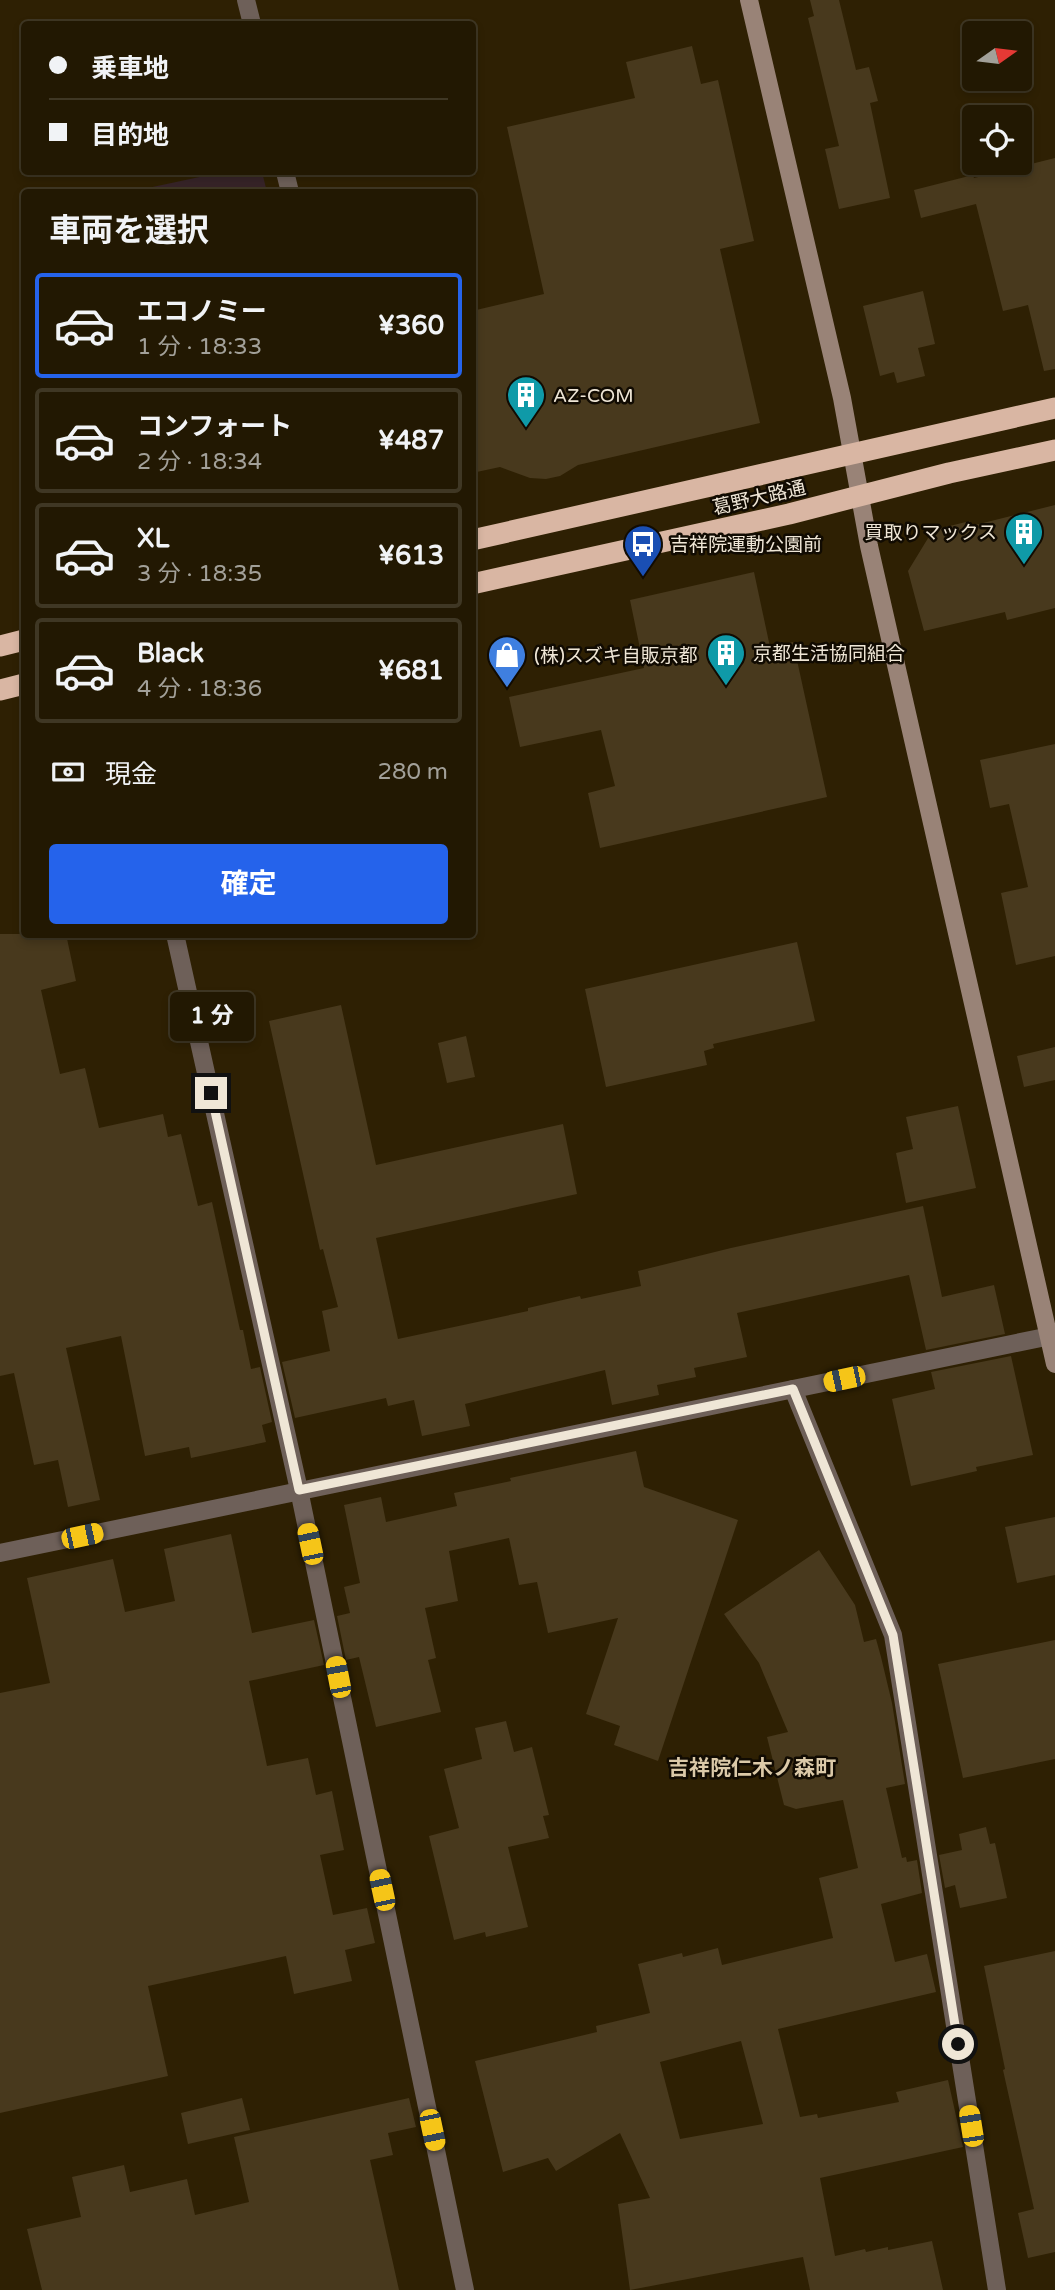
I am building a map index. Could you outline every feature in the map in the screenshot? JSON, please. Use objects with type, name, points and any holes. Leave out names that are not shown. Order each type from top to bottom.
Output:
[{"type":"highway","name":"葛野大路通","points":[[476,539],[1055,408]]},
{"type":"highway","name":"葛野大路通","points":[[476,583],[789,514],[949,473],[1055,450]]},
{"type":"highway","points":[[0,646],[21,641]]},
{"type":"highway","points":[[0,690],[21,685]]},
{"type":"street","points":[[246,0],[250,21]]},
{"type":"street","points":[[749,0],[842,398],[869,546],[1052,1335],[1055,1364]]},
{"type":"street","points":[[176,938],[299,1490],[465,2290]]},
{"type":"street","points":[[0,1553],[1052,1335]]},
{"type":"street","points":[[793,1389],[893,1635],[997,2290]]},
{"type":"shaded area","points":[[209,175],[263,175],[266,189],[143,189]]},
{"type":"building","points":[[810,0],[839,0],[856,70],[869,67],[878,101],[870,103],[890,198],[839,209],[825,149],[839,146],[808,18],[814,16]]},
{"type":"building","points":[[692,46],[701,84],[718,80],[754,241],[720,249],[760,423],[578,465],[560,476],[546,479],[530,478],[500,467],[476,472],[476,310],[544,294],[507,127],[635,98],[626,62]]},
{"type":"building","points":[[1055,158],[1055,369],[1044,371],[1028,305],[1003,311],[976,204],[921,218],[914,190],[973,175],[974,178],[986,175],[1032,175],[1032,164]]},
{"type":"building","points":[[923,291],[935,344],[918,348],[925,376],[897,383],[894,372],[880,376],[863,306]]},
{"type":"building","points":[[1055,505],[1055,608],[1007,620],[1005,612],[924,631],[908,571],[933,530],[970,521],[971,526]]},
{"type":"building","name":"京都生活協同組合","points":[[754,572],[770,647],[793,642],[827,797],[600,848],[588,793],[615,786],[601,730],[520,747],[509,697],[644,668],[630,600]]},
{"type":"building","points":[[1055,744],[1055,956],[1016,965],[1001,893],[1028,887],[1009,804],[990,808],[980,760]]},
{"type":"building","points":[[0,934],[21,934],[21,938],[67,938],[76,981],[41,990],[60,1074],[85,1068],[99,1128],[163,1114],[168,1137],[181,1134],[198,1206],[212,1202],[240,1330],[243,1330],[251,1369],[260,1367],[272,1422],[262,1425],[266,1442],[191,1458],[189,1447],[145,1456],[121,1336],[66,1348],[100,1500],[68,1507],[58,1460],[34,1465],[14,1373],[0,1376]]},
{"type":"building","points":[[797,942],[815,1021],[713,1044],[714,1048],[704,1051],[707,1065],[606,1087],[585,989]]},
{"type":"building","points":[[341,1005],[376,1165],[563,1124],[577,1194],[376,1238],[398,1339],[528,1311],[528,1308],[580,1296],[581,1299],[641,1286],[638,1271],[923,1206],[942,1297],[994,1285],[1005,1334],[926,1350],[909,1275],[737,1313],[747,1357],[694,1368],[696,1377],[657,1385],[659,1395],[612,1405],[605,1370],[465,1404],[470,1426],[422,1436],[414,1400],[388,1406],[386,1398],[295,1418],[282,1362],[330,1351],[322,1311],[338,1307],[323,1249],[320,1250],[269,1021]]},
{"type":"building","points":[[466,1036],[475,1077],[447,1083],[438,1043]]},
{"type":"building","points":[[1055,1047],[1055,1080],[1024,1087],[1017,1056]]},
{"type":"building","points":[[958,1106],[976,1188],[906,1203],[896,1153],[913,1149],[906,1117]]},
{"type":"building","points":[[1011,1356],[1033,1455],[976,1467],[977,1471],[911,1486],[892,1399],[935,1389],[931,1372]]},
{"type":"building","points":[[636,1451],[644,1487],[738,1520],[658,1761],[614,1745],[620,1726],[586,1714],[618,1618],[548,1633],[537,1582],[519,1585],[509,1538],[449,1551],[458,1601],[425,1608],[436,1658],[428,1660],[441,1712],[376,1727],[359,1657],[346,1660],[337,1616],[350,1613],[344,1587],[360,1583],[344,1505],[381,1497],[386,1522],[457,1506],[454,1493]]},
{"type":"building","points":[[1055,1517],[1055,1575],[1017,1583],[1005,1527]]},
{"type":"building","points":[[231,1534],[252,1633],[314,1620],[324,1665],[249,1681],[267,1766],[308,1758],[316,1795],[332,1791],[344,1850],[320,1855],[333,1915],[367,1908],[375,1943],[345,1950],[352,1981],[294,1994],[286,1956],[148,1986],[168,2076],[0,2113],[0,1693],[50,1683],[27,1578],[113,1559],[125,1612],[175,1601],[164,1549]]},
{"type":"building","points":[[819,1550],[855,1605],[864,1642],[876,1639],[892,1703],[905,1784],[886,1788],[902,1858],[906,1857],[907,1862],[917,1860],[922,1893],[881,1904],[895,1962],[927,1954],[936,1992],[778,2029],[800,2117],[817,2114],[818,2118],[899,2102],[896,2092],[948,2080],[963,2147],[820,2178],[835,2256],[865,2249],[866,2252],[888,2247],[888,2250],[932,2241],[943,2290],[810,2290],[803,2257],[630,2290],[618,2204],[650,2198],[620,2133],[556,2171],[548,2158],[503,2172],[475,2061],[597,2032],[596,2026],[650,2013],[638,1964],[682,1953],[683,1957],[718,1948],[722,1965],[833,1938],[819,1878],[858,1868],[843,1800],[796,1809],[784,1805],[767,1737],[788,1732],[759,1663],[724,1614]],"holes":[[[741,2041],[763,2124],[680,2139],[660,2062]]]},
{"type":"building","points":[[1055,1640],[1055,1759],[963,1778],[938,1664]]},
{"type":"building","points":[[506,1721],[514,1752],[532,1747],[549,1815],[543,1816],[549,1838],[508,1847],[528,1927],[486,1937],[485,1932],[454,1940],[429,1836],[459,1828],[444,1769],[482,1759],[475,1728]]},
{"type":"building","points":[[986,1827],[990,1844],[995,1843],[1007,1898],[960,1908],[955,1885],[945,1888],[939,1855],[962,1850],[959,1834]]},
{"type":"building","points":[[1055,1951],[1055,2252],[1028,2258],[1018,2213],[1034,2209],[1003,2070],[1005,2069],[984,1966]]},
{"type":"building","points":[[242,2098],[250,2130],[188,2144],[181,2113]]},
{"type":"building","points":[[409,2098],[416,2127],[388,2133],[393,2155],[370,2160],[399,2290],[42,2290],[27,2229],[81,2217],[72,2177],[124,2165],[130,2192],[187,2179],[195,2215],[249,2202],[234,2137]]},
{"type":"place","name":"AZ-COM","points":[[526,429]]},
{"type":"place","name":"買取りマックス","points":[[1024,566]]},
{"type":"place","name":"吉祥院運動公園前","points":[[643,578]]},
{"type":"place","name":"京都生活協同組合","points":[[726,687]]},
{"type":"place","name":"(株)スズキ自販京都","points":[[507,689]]},
{"type":"district","name":"吉祥院仁木ノ森町","points":[[752,1768]]},
{"type":"route","points":[[211,1093],[299,1490],[793,1389],[893,1635],[958,2044]]}]
